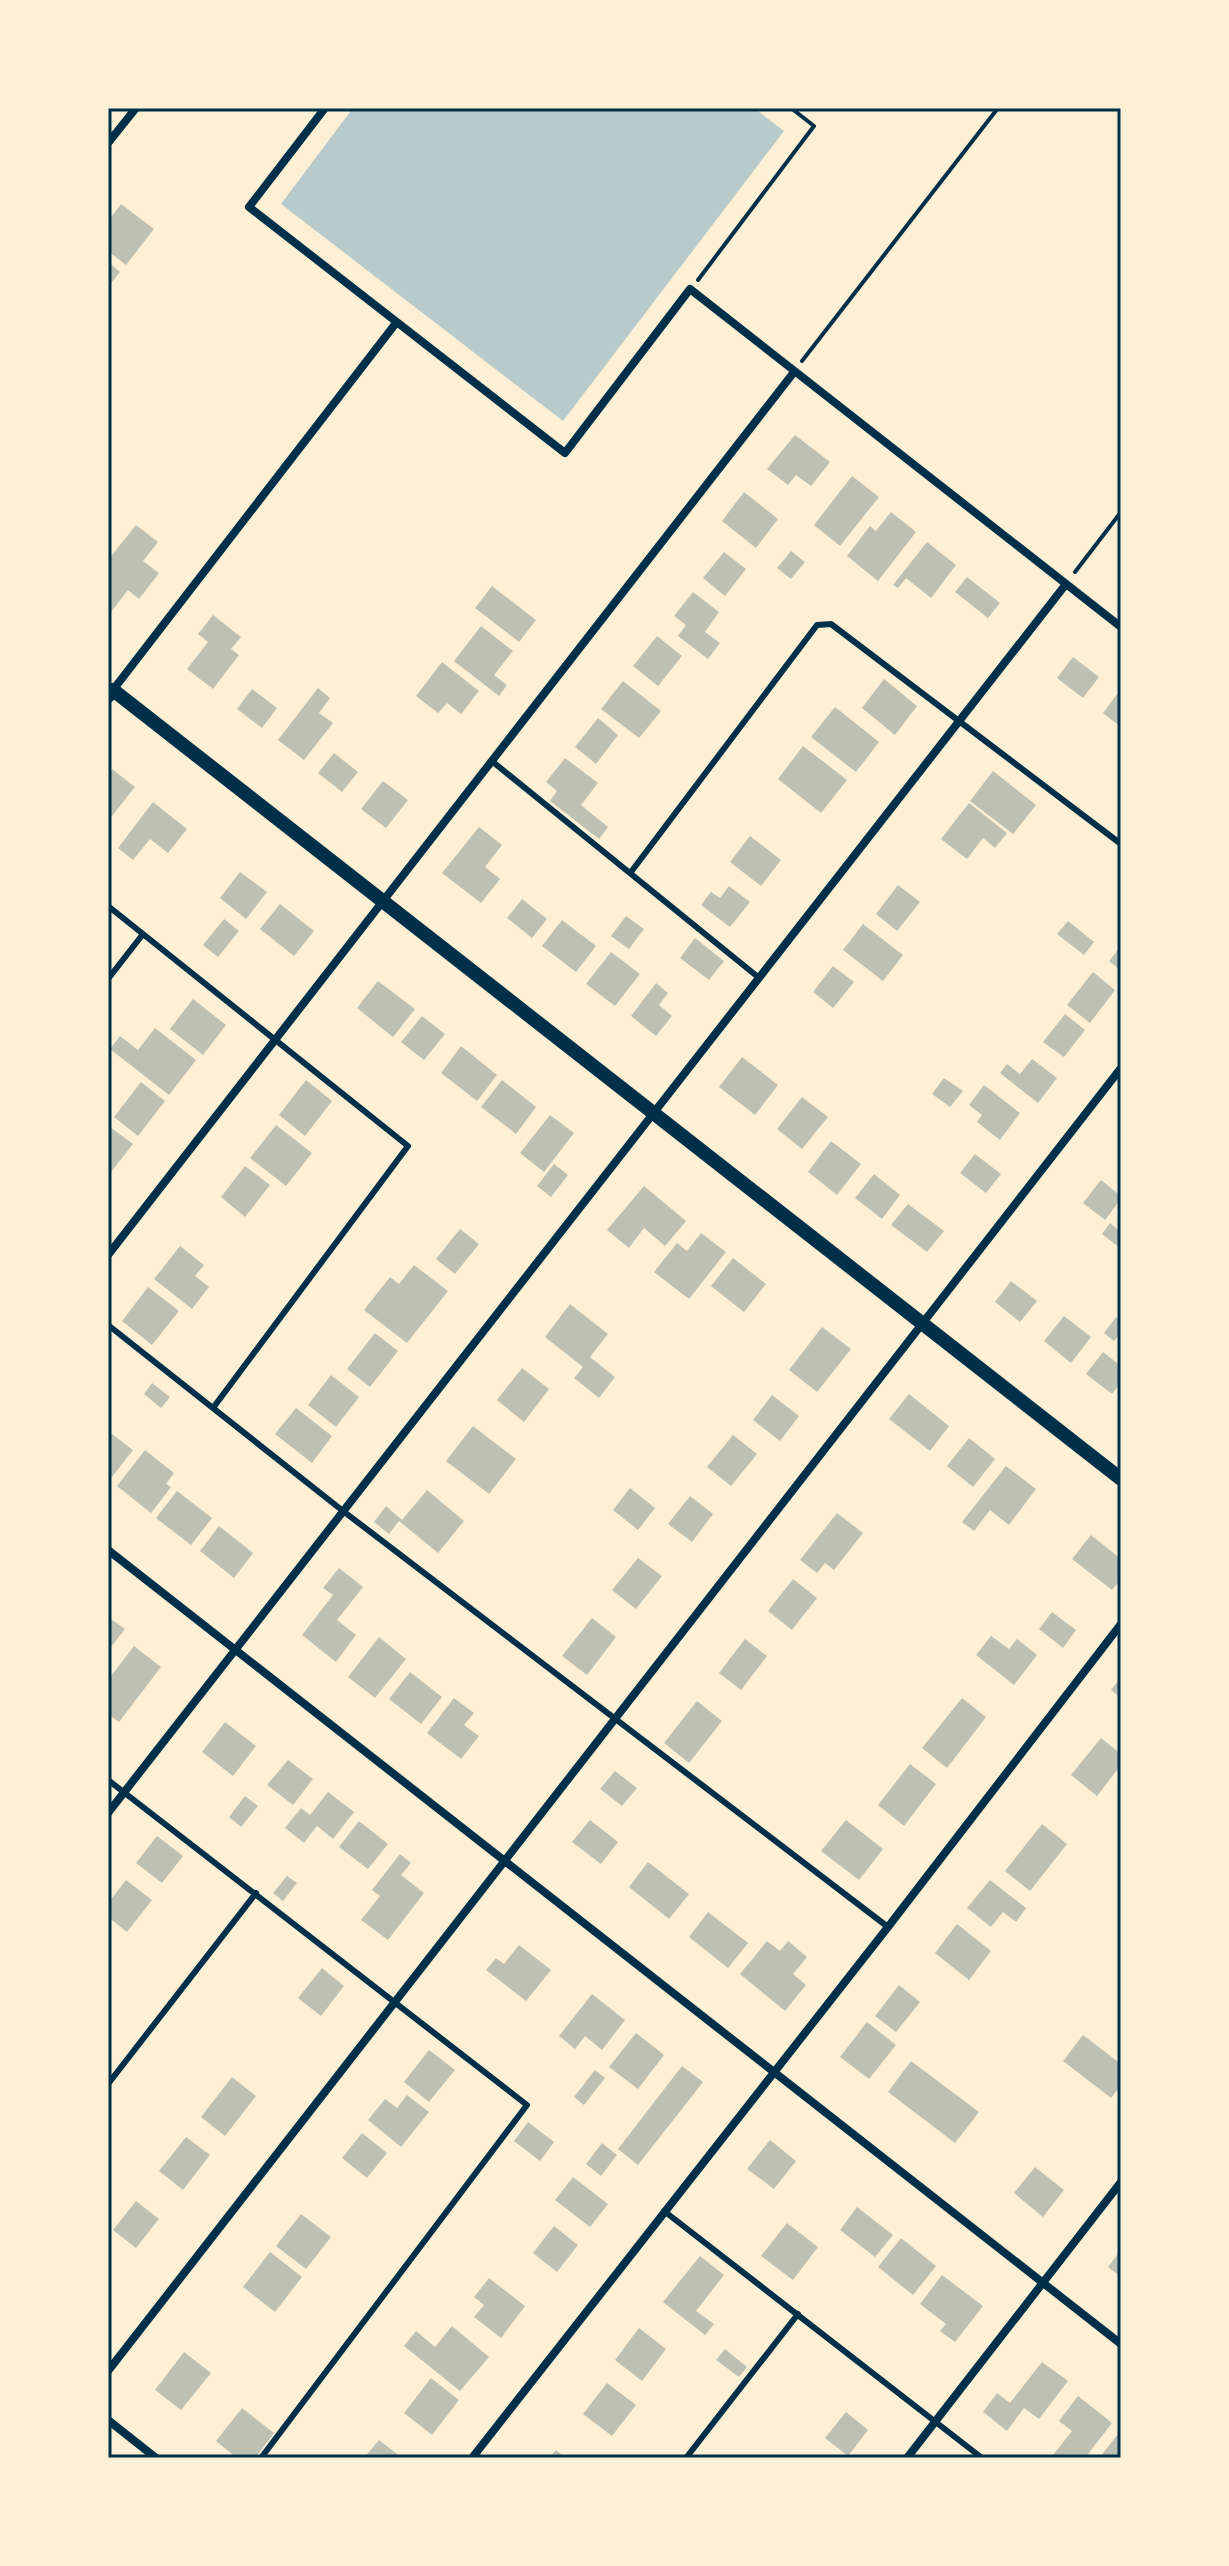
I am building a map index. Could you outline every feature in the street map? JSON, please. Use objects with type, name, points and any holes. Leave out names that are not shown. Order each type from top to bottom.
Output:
[{"type":"street","points":[[108,143],[136,108]]},
{"type":"street","points":[[325,108],[249,207],[565,453],[690,289],[1121,627]]},
{"type":"street","points":[[396,323],[110,690],[385,901],[1121,1479]]},
{"type":"street","points":[[108,1255],[794,372]]},
{"type":"street","points":[[108,1813],[1066,584]]},
{"type":"street","points":[[108,2371],[1121,1068]]},
{"type":"street","points":[[108,1550],[1121,2344]]},
{"type":"street","points":[[472,2458],[1121,1624]]},
{"type":"street","points":[[907,2458],[1121,2182]]},
{"type":"street","points":[[108,2420],[156,2458]]},
{"type":"lane","points":[[631,872],[817,625],[831,624],[1121,844]]},
{"type":"lane","points":[[493,762],[758,977]]},
{"type":"lane","points":[[108,906],[408,1146],[213,1408]]},
{"type":"lane","points":[[108,979],[143,934]]},
{"type":"lane","points":[[108,1325],[343,1511],[888,1927]]},
{"type":"lane","points":[[108,1780],[527,2105],[261,2458]]},
{"type":"lane","points":[[108,2084],[256,1893]]},
{"type":"lane","points":[[664,2211],[982,2458]]},
{"type":"lane","points":[[686,2458],[798,2314]]},
{"type":"path","points":[[690,289],[814,126],[791,108]]},
{"type":"path","points":[[794,372],[998,108]]},
{"type":"path","points":[[1066,584],[1121,512]]},
{"type":"shaded area","points":[[353,108],[754,108],[784,131],[563,421],[281,204]]},
{"type":"building","points":[[121,204],[154,229],[126,265],[108,251],[108,221]]},
{"type":"building","points":[[108,262],[120,272],[108,287]]},
{"type":"building","points":[[795,435],[830,462],[811,486],[796,475],[788,485],[767,469]]},
{"type":"building","points":[[852,476],[879,497],[840,546],[814,525]]},
{"type":"building","points":[[744,492],[778,519],[756,548],[722,521]]},
{"type":"building","points":[[891,512],[916,532],[878,581],[847,556],[870,526],[876,531]]},
{"type":"building","points":[[136,525],[158,542],[143,561],[159,573],[139,599],[128,590],[108,616],[108,560]]},
{"type":"building","points":[[927,542],[956,565],[931,598],[906,578],[898,588],[893,585]]},
{"type":"building","points":[[791,551],[805,562],[791,579],[777,568]]},
{"type":"building","points":[[724,552],[746,569],[725,596],[703,578]]},
{"type":"building","points":[[967,577],[1000,603],[988,618],[955,592]]},
{"type":"building","points":[[492,586],[536,620],[519,642],[475,608]]},
{"type":"building","points":[[693,592],[719,612],[705,632],[720,643],[708,659],[678,636],[686,625],[674,616]]},
{"type":"building","points":[[213,615],[241,637],[231,649],[239,655],[213,689],[187,669],[208,642],[198,634]]},
{"type":"building","points":[[481,626],[513,651],[494,675],[507,685],[499,696],[454,661]]},
{"type":"building","points":[[657,636],[682,656],[658,686],[633,666]]},
{"type":"building","points":[[1073,657],[1099,677],[1083,698],[1057,678]]},
{"type":"building","points":[[442,662],[479,691],[461,714],[447,703],[438,713],[416,696]]},
{"type":"building","points":[[884,679],[917,706],[895,735],[862,708]]},
{"type":"building","points":[[623,681],[661,711],[639,738],[601,709]]},
{"type":"building","points":[[318,688],[330,698],[319,713],[333,723],[304,760],[278,740]]},
{"type":"building","points":[[252,689],[277,708],[262,728],[237,709]]},
{"type":"building","points":[[1117,694],[1121,697],[1121,727],[1103,713]]},
{"type":"building","points":[[835,707],[879,742],[856,772],[811,737]]},
{"type":"building","points":[[598,718],[618,735],[596,764],[575,747]]},
{"type":"building","points":[[803,746],[847,780],[821,813],[778,779]]},
{"type":"building","points":[[334,753],[358,772],[342,792],[318,773]]},
{"type":"building","points":[[565,758],[598,783],[581,805],[608,827],[599,839],[550,801],[557,791],[546,782]]},
{"type":"building","points":[[112,769],[135,787],[108,821],[108,774]]},
{"type":"building","points":[[993,771],[1036,805],[1013,834],[970,801]]},
{"type":"building","points":[[383,781],[408,800],[386,828],[361,809]]},
{"type":"building","points":[[153,802],[187,829],[168,853],[150,839],[133,860],[118,848]]},
{"type":"building","points":[[969,803],[1007,833],[995,848],[983,838],[967,859],[941,839]]},
{"type":"building","points":[[479,827],[502,845],[485,867],[500,879],[481,903],[442,873]]},
{"type":"building","points":[[750,836],[781,860],[761,886],[730,862]]},
{"type":"building","points":[[240,872],[267,892],[246,919],[220,898]]},
{"type":"building","points":[[898,885],[920,902],[897,931],[876,914]]},
{"type":"building","points":[[729,886],[750,902],[730,927],[701,905],[711,892],[720,898]]},
{"type":"building","points":[[522,899],[547,919],[532,938],[507,918]]},
{"type":"building","points":[[280,904],[314,931],[294,956],[260,929]]},
{"type":"building","points":[[626,916],[644,929],[629,949],[611,936]]},
{"type":"building","points":[[224,919],[239,931],[218,957],[203,945]]},
{"type":"building","points":[[562,920],[596,946],[576,972],[542,946]]},
{"type":"building","points":[[1068,921],[1094,942],[1084,955],[1057,934]]},
{"type":"building","points":[[863,924],[903,955],[883,981],[843,950]]},
{"type":"building","points":[[695,938],[724,961],[709,980],[680,958]]},
{"type":"building","points":[[1121,946],[1121,971],[1109,961]]},
{"type":"building","points":[[611,952],[640,974],[615,1006],[586,984]]},
{"type":"building","points":[[833,966],[854,982],[833,1008],[813,992]]},
{"type":"building","points":[[1093,972],[1115,990],[1090,1023],[1067,1005]]},
{"type":"building","points":[[378,981],[415,1009],[393,1037],[357,1008]]},
{"type":"building","points":[[656,983],[668,993],[659,1005],[672,1016],[656,1036],[631,1016]]},
{"type":"building","points":[[193,999],[226,1025],[203,1055],[170,1029]]},
{"type":"building","points":[[1065,1014],[1085,1030],[1064,1057],[1043,1042]]},
{"type":"building","points":[[422,1016],[445,1034],[424,1060],[401,1042]]},
{"type":"building","points":[[155,1028],[196,1060],[169,1095],[110,1049],[120,1036],[138,1050]]},
{"type":"building","points":[[461,1046],[497,1075],[477,1101],[441,1073]]},
{"type":"building","points":[[742,1057],[778,1085],[755,1115],[719,1087]]},
{"type":"building","points":[[1032,1059],[1057,1078],[1038,1103],[1000,1073],[1007,1064],[1020,1074]]},
{"type":"building","points":[[944,1078],[963,1091],[950,1107],[932,1094]]},
{"type":"building","points":[[306,1080],[332,1101],[305,1136],[279,1115]]},
{"type":"building","points":[[502,1080],[536,1107],[516,1134],[481,1107]]},
{"type":"building","points":[[141,1082],[165,1101],[138,1136],[114,1117]]},
{"type":"building","points":[[984,1085],[1020,1113],[1000,1140],[977,1122],[982,1115],[969,1105]]},
{"type":"building","points":[[802,1097],[828,1117],[802,1149],[777,1129]]},
{"type":"building","points":[[550,1115],[574,1133],[544,1172],[520,1153]]},
{"type":"building","points":[[276,1125],[312,1153],[286,1186],[250,1158]]},
{"type":"building","points":[[110,1127],[133,1144],[108,1176],[108,1129]]},
{"type":"building","points":[[831,1141],[861,1164],[837,1195],[808,1172]]},
{"type":"building","points":[[975,1154],[1001,1174],[986,1193],[960,1173]]},
{"type":"building","points":[[554,1164],[568,1175],[551,1197],[537,1186]]},
{"type":"building","points":[[245,1166],[270,1185],[245,1217],[221,1197]]},
{"type":"building","points":[[874,1174],[900,1195],[882,1219],[855,1198]]},
{"type":"building","points":[[1101,1180],[1121,1196],[1105,1220],[1083,1203]]},
{"type":"building","points":[[644,1186],[686,1221],[665,1246],[644,1228],[629,1248],[607,1230]]},
{"type":"building","points":[[908,1204],[944,1231],[927,1252],[891,1225]]},
{"type":"building","points":[[1110,1223],[1121,1232],[1121,1249],[1102,1234]]},
{"type":"building","points":[[460,1229],[479,1244],[455,1274],[436,1259]]},
{"type":"building","points":[[701,1233],[726,1252],[689,1299],[654,1272],[677,1243],[687,1251]]},
{"type":"building","points":[[180,1246],[204,1265],[195,1276],[209,1287],[192,1309],[154,1279]]},
{"type":"building","points":[[733,1258],[766,1284],[744,1312],[711,1286]]},
{"type":"building","points":[[414,1265],[448,1291],[407,1343],[364,1310],[390,1277],[399,1284]]},
{"type":"building","points":[[1011,1281],[1037,1301],[1020,1322],[995,1302]]},
{"type":"building","points":[[148,1287],[179,1311],[152,1345],[122,1321]]},
{"type":"building","points":[[570,1304],[608,1334],[590,1357],[615,1377],[599,1398],[574,1378],[583,1367],[545,1337]]},
{"type":"building","points":[[1064,1316],[1091,1337],[1071,1363],[1044,1341]]},
{"type":"building","points":[[1116,1317],[1121,1321],[1121,1333],[1114,1341],[1104,1333]]},
{"type":"building","points":[[822,1327],[851,1349],[817,1392],[789,1370]]},
{"type":"building","points":[[375,1333],[398,1351],[370,1387],[347,1369]]},
{"type":"building","points":[[1103,1352],[1121,1366],[1121,1382],[1112,1394],[1086,1374]]},
{"type":"building","points":[[522,1368],[549,1389],[524,1422],[497,1400]]},
{"type":"building","points":[[331,1375],[359,1397],[336,1427],[308,1405]]},
{"type":"building","points":[[152,1383],[170,1397],[161,1408],[144,1394]]},
{"type":"building","points":[[909,1394],[949,1426],[930,1451],[889,1419]]},
{"type":"building","points":[[772,1395],[799,1416],[780,1441],[753,1420]]},
{"type":"building","points":[[296,1408],[332,1436],[312,1463],[275,1434]]},
{"type":"building","points":[[473,1426],[516,1459],[489,1494],[446,1461]]},
{"type":"building","points":[[108,1431],[133,1450],[112,1477],[108,1474]]},
{"type":"building","points":[[733,1435],[757,1454],[731,1486],[707,1467]]},
{"type":"building","points":[[969,1438],[995,1459],[973,1487],[947,1466]]},
{"type":"building","points":[[145,1450],[174,1473],[166,1484],[171,1487],[151,1513],[117,1486]]},
{"type":"building","points":[[1006,1466],[1036,1489],[1009,1525],[990,1510],[974,1531],[962,1522]]},
{"type":"building","points":[[630,1488],[655,1508],[638,1530],[613,1510]]},
{"type":"building","points":[[427,1490],[464,1521],[438,1553],[399,1521],[389,1534],[374,1522],[386,1506],[402,1520]]},
{"type":"building","points":[[177,1491],[212,1518],[191,1545],[156,1518]]},
{"type":"building","points":[[690,1496],[713,1514],[692,1542],[668,1524]]},
{"type":"building","points":[[837,1513],[863,1533],[834,1570],[825,1563],[817,1573],[800,1560]]},
{"type":"building","points":[[219,1526],[253,1553],[234,1578],[200,1551]]},
{"type":"building","points":[[1091,1535],[1121,1559],[1121,1579],[1112,1590],[1072,1559]]},
{"type":"building","points":[[638,1558],[662,1576],[636,1609],[612,1590]]},
{"type":"building","points":[[339,1568],[363,1587],[337,1620],[356,1635],[336,1662],[302,1635],[333,1595],[323,1588]]},
{"type":"building","points":[[793,1579],[817,1598],[792,1630],[768,1611]]},
{"type":"building","points":[[1052,1612],[1076,1630],[1063,1648],[1039,1629]]},
{"type":"building","points":[[108,1617],[125,1629],[108,1651]]},
{"type":"building","points":[[592,1618],[616,1637],[587,1675],[562,1656]]},
{"type":"building","points":[[991,1636],[1009,1649],[1017,1639],[1037,1655],[1014,1685],[976,1655]]},
{"type":"building","points":[[379,1637],[406,1659],[375,1698],[348,1677]]},
{"type":"building","points":[[745,1639],[767,1656],[741,1690],[719,1673]]},
{"type":"building","points":[[134,1646],[161,1667],[119,1722],[108,1714],[108,1680]]},
{"type":"building","points":[[410,1672],[442,1697],[421,1724],[389,1699]]},
{"type":"building","points":[[1121,1677],[1121,1698],[1111,1690]]},
{"type":"building","points":[[454,1698],[474,1713],[464,1725],[479,1736],[461,1759],[427,1733]]},
{"type":"building","points":[[962,1698],[986,1717],[947,1768],[922,1748]]},
{"type":"building","points":[[697,1701],[722,1721],[689,1763],[664,1743]]},
{"type":"building","points":[[225,1722],[256,1746],[233,1776],[202,1752]]},
{"type":"building","points":[[1101,1738],[1121,1754],[1121,1765],[1097,1796],[1071,1775]]},
{"type":"building","points":[[288,1760],[313,1779],[293,1805],[267,1785]]},
{"type":"building","points":[[910,1764],[936,1784],[904,1826],[878,1805]]},
{"type":"building","points":[[615,1771],[637,1788],[622,1806],[600,1789]]},
{"type":"building","points":[[328,1792],[354,1812],[333,1839],[317,1826],[304,1843],[285,1828],[301,1808],[310,1815]]},
{"type":"building","points":[[245,1796],[258,1806],[241,1827],[229,1817]]},
{"type":"building","points":[[590,1820],[618,1842],[601,1864],[572,1842]]},
{"type":"building","points":[[846,1820],[883,1849],[859,1880],[821,1851]]},
{"type":"building","points":[[359,1821],[388,1844],[368,1869],[339,1847]]},
{"type":"building","points":[[1042,1824],[1067,1844],[1030,1891],[1005,1871]]},
{"type":"building","points":[[157,1836],[183,1856],[162,1883],[136,1863]]},
{"type":"building","points":[[400,1854],[411,1863],[401,1875],[424,1893],[388,1940],[361,1920],[380,1896],[372,1890]]},
{"type":"building","points":[[648,1862],[689,1894],[669,1919],[629,1887]]},
{"type":"building","points":[[287,1876],[297,1883],[283,1901],[273,1893]]},
{"type":"building","points":[[126,1880],[152,1900],[127,1932],[108,1917],[108,1903]]},
{"type":"building","points":[[990,1880],[1026,1908],[1016,1922],[1003,1912],[991,1927],[967,1908]]},
{"type":"building","points":[[708,1912],[748,1943],[728,1968],[689,1937]]},
{"type":"building","points":[[957,1924],[991,1951],[969,1980],[935,1953]]},
{"type":"building","points":[[767,1941],[780,1951],[788,1941],[807,1957],[793,1974],[806,1985],[785,2011],[740,1974]]},
{"type":"building","points":[[519,1945],[551,1970],[526,2001],[486,1970],[496,1958],[504,1964]]},
{"type":"building","points":[[322,1968],[344,1986],[321,2016],[298,1998]]},
{"type":"building","points":[[899,1985],[920,2002],[896,2032],[875,2016]]},
{"type":"building","points":[[592,1994],[625,2020],[602,2050],[585,2036],[575,2049],[559,2036]]},
{"type":"building","points":[[867,2022],[896,2045],[869,2079],[840,2057]]},
{"type":"building","points":[[636,2033],[664,2055],[638,2089],[609,2067]]},
{"type":"building","points":[[1083,2035],[1121,2064],[1121,2085],[1111,2098],[1063,2061]]},
{"type":"building","points":[[429,2050],[455,2070],[429,2102],[404,2082]]},
{"type":"building","points":[[911,2061],[979,2112],[955,2143],[888,2092]]},
{"type":"building","points":[[682,2066],[703,2082],[638,2165],[618,2149]]},
{"type":"building","points":[[595,2070],[605,2078],[584,2105],[574,2097]]},
{"type":"building","points":[[232,2077],[256,2096],[225,2136],[201,2117]]},
{"type":"building","points":[[407,2095],[429,2112],[401,2147],[368,2120],[385,2099],[397,2108]]},
{"type":"building","points":[[528,2122],[554,2142],[540,2161],[514,2141]]},
{"type":"building","points":[[362,2133],[387,2153],[367,2178],[342,2158]]},
{"type":"building","points":[[186,2137],[210,2155],[183,2190],[159,2171]]},
{"type":"building","points":[[770,2140],[796,2161],[774,2189],[747,2169]]},
{"type":"building","points":[[602,2143],[617,2155],[601,2176],[586,2164]]},
{"type":"building","points":[[1035,2167],[1064,2190],[1043,2217],[1014,2193]]},
{"type":"building","points":[[573,2177],[608,2204],[590,2227],[555,2200]]},
{"type":"building","points":[[136,2201],[159,2219],[136,2248],[113,2230]]},
{"type":"building","points":[[857,2207],[893,2235],[875,2257],[840,2230]]},
{"type":"building","points":[[301,2214],[331,2237],[306,2269],[276,2246]]},
{"type":"building","points":[[787,2223],[818,2247],[793,2280],[761,2256]]},
{"type":"building","points":[[554,2226],[578,2245],[557,2272],[533,2253]]},
{"type":"building","points":[[901,2238],[936,2266],[913,2295],[878,2267]]},
{"type":"building","points":[[1121,2250],[1121,2277],[1108,2267]]},
{"type":"building","points":[[270,2252],[302,2277],[275,2312],[243,2287]]},
{"type":"building","points":[[700,2256],[724,2275],[696,2311],[714,2324],[705,2335],[663,2302]]},
{"type":"building","points":[[942,2275],[983,2306],[955,2342],[940,2331],[946,2324],[920,2304]]},
{"type":"building","points":[[489,2278],[525,2306],[501,2338],[474,2317],[484,2305],[474,2297]]},
{"type":"building","points":[[452,2326],[489,2357],[460,2391],[404,2346],[416,2331],[435,2347]]},
{"type":"building","points":[[639,2328],[666,2349],[642,2381],[615,2360]]},
{"type":"building","points":[[725,2349],[747,2367],[739,2377],[716,2360]]},
{"type":"building","points":[[184,2352],[211,2373],[181,2410],[155,2390]]},
{"type":"building","points":[[1042,2362],[1068,2381],[1039,2419],[1024,2408],[1007,2431],[983,2412],[997,2393],[1010,2403]]},
{"type":"building","points":[[431,2378],[459,2400],[432,2435],[404,2413]]},
{"type":"building","points":[[607,2383],[636,2405],[612,2436],[583,2414]]},
{"type":"building","points":[[1078,2396],[1112,2423],[1085,2458],[1057,2458],[1053,2455],[1072,2431],[1059,2421]]},
{"type":"building","points":[[242,2408],[274,2433],[255,2458],[237,2458],[216,2441]]},
{"type":"building","points":[[846,2412],[868,2430],[848,2456],[825,2438]]},
{"type":"building","points":[[1121,2430],[1121,2458],[1101,2458],[1100,2457]]},
{"type":"building","points":[[379,2440],[402,2458],[364,2458]]},
{"type":"building","points":[[556,2450],[566,2458],[549,2458]]}]
